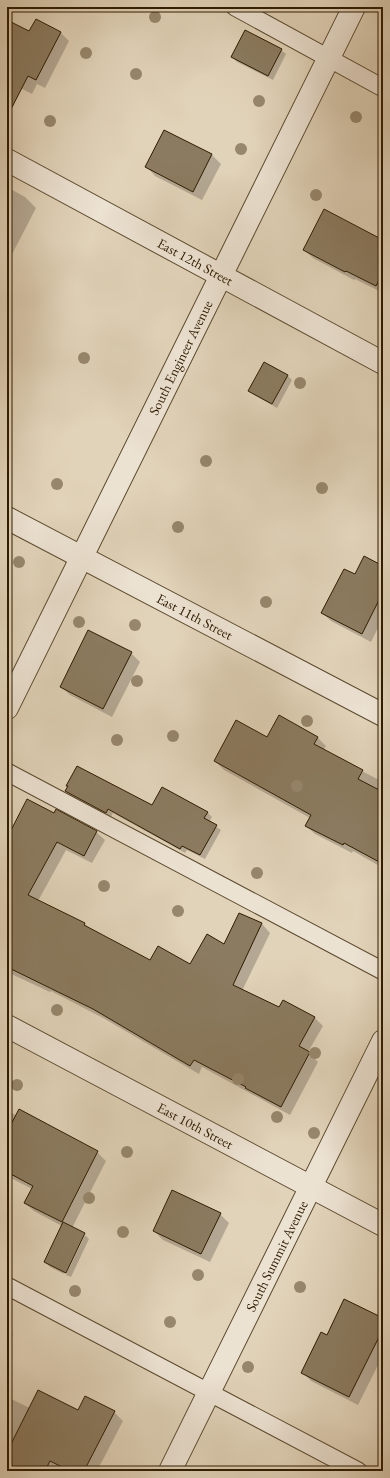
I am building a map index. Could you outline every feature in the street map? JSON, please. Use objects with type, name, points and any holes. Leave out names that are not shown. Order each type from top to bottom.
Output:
[{"type":"street","name":"South Engineer Avenue","points":[[7,708],[354,7]]},
{"type":"street","name":"East 12th Street","points":[[7,160],[383,363]]},
{"type":"street","name":"East 11th Street","points":[[7,518],[383,715]]},
{"type":"street","name":"East 10th Street","points":[[7,1026],[383,1225]]},
{"type":"street","name":"South Summit Avenue","points":[[170,1471],[383,1041]]},
{"type":"lane","points":[[235,7],[383,88]]},
{"type":"lane","points":[[7,772],[383,971]]},
{"type":"lane","points":[[7,1286],[358,1471]]},
{"type":"building","points":[[36,19],[61,32],[36,80],[28,76],[7,117],[7,20],[29,31]]},
{"type":"building","points":[[245,30],[282,49],[268,76],[231,57]]},
{"type":"building","points":[[164,130],[212,154],[193,192],[145,167]]},
{"type":"building","points":[[324,209],[383,240],[383,272],[376,286],[303,250]]},
{"type":"building","points":[[264,362],[288,375],[272,404],[248,391]]},
{"type":"building","points":[[364,556],[383,566],[383,592],[362,634],[321,613],[344,569],[355,574]]},
{"type":"building","points":[[88,630],[132,652],[103,709],[60,687]]},
{"type":"building","points":[[279,715],[318,737],[314,744],[363,770],[358,779],[383,792],[383,864],[344,843],[343,845],[305,826],[311,815],[214,761],[236,720],[267,737]]},
{"type":"building","points":[[77,766],[152,805],[162,787],[208,812],[204,818],[217,825],[200,855],[182,846],[180,849],[108,809],[106,813],[65,791],[68,786],[66,786]]},
{"type":"building","points":[[27,799],[54,813],[56,809],[97,831],[84,856],[57,842],[28,895],[85,923],[84,925],[150,960],[158,946],[190,964],[207,934],[224,944],[239,913],[262,923],[233,985],[279,1007],[283,1000],[315,1017],[299,1046],[310,1052],[281,1107],[194,1060],[190,1066],[93,1009],[7,967],[7,838]]},
{"type":"building","points":[[19,1109],[98,1151],[62,1222],[24,1203],[33,1186],[7,1172],[7,1132]]},
{"type":"building","points":[[172,1190],[221,1213],[201,1254],[153,1231]]},
{"type":"building","points":[[63,1222],[85,1233],[66,1273],[44,1262]]},
{"type":"building","points":[[344,1299],[383,1318],[383,1329],[349,1397],[301,1373],[321,1332],[327,1335]]},
{"type":"building","points":[[38,1390],[78,1410],[85,1396],[115,1411],[84,1471],[70,1471],[50,1461],[45,1471],[7,1471],[7,1452]]}]
